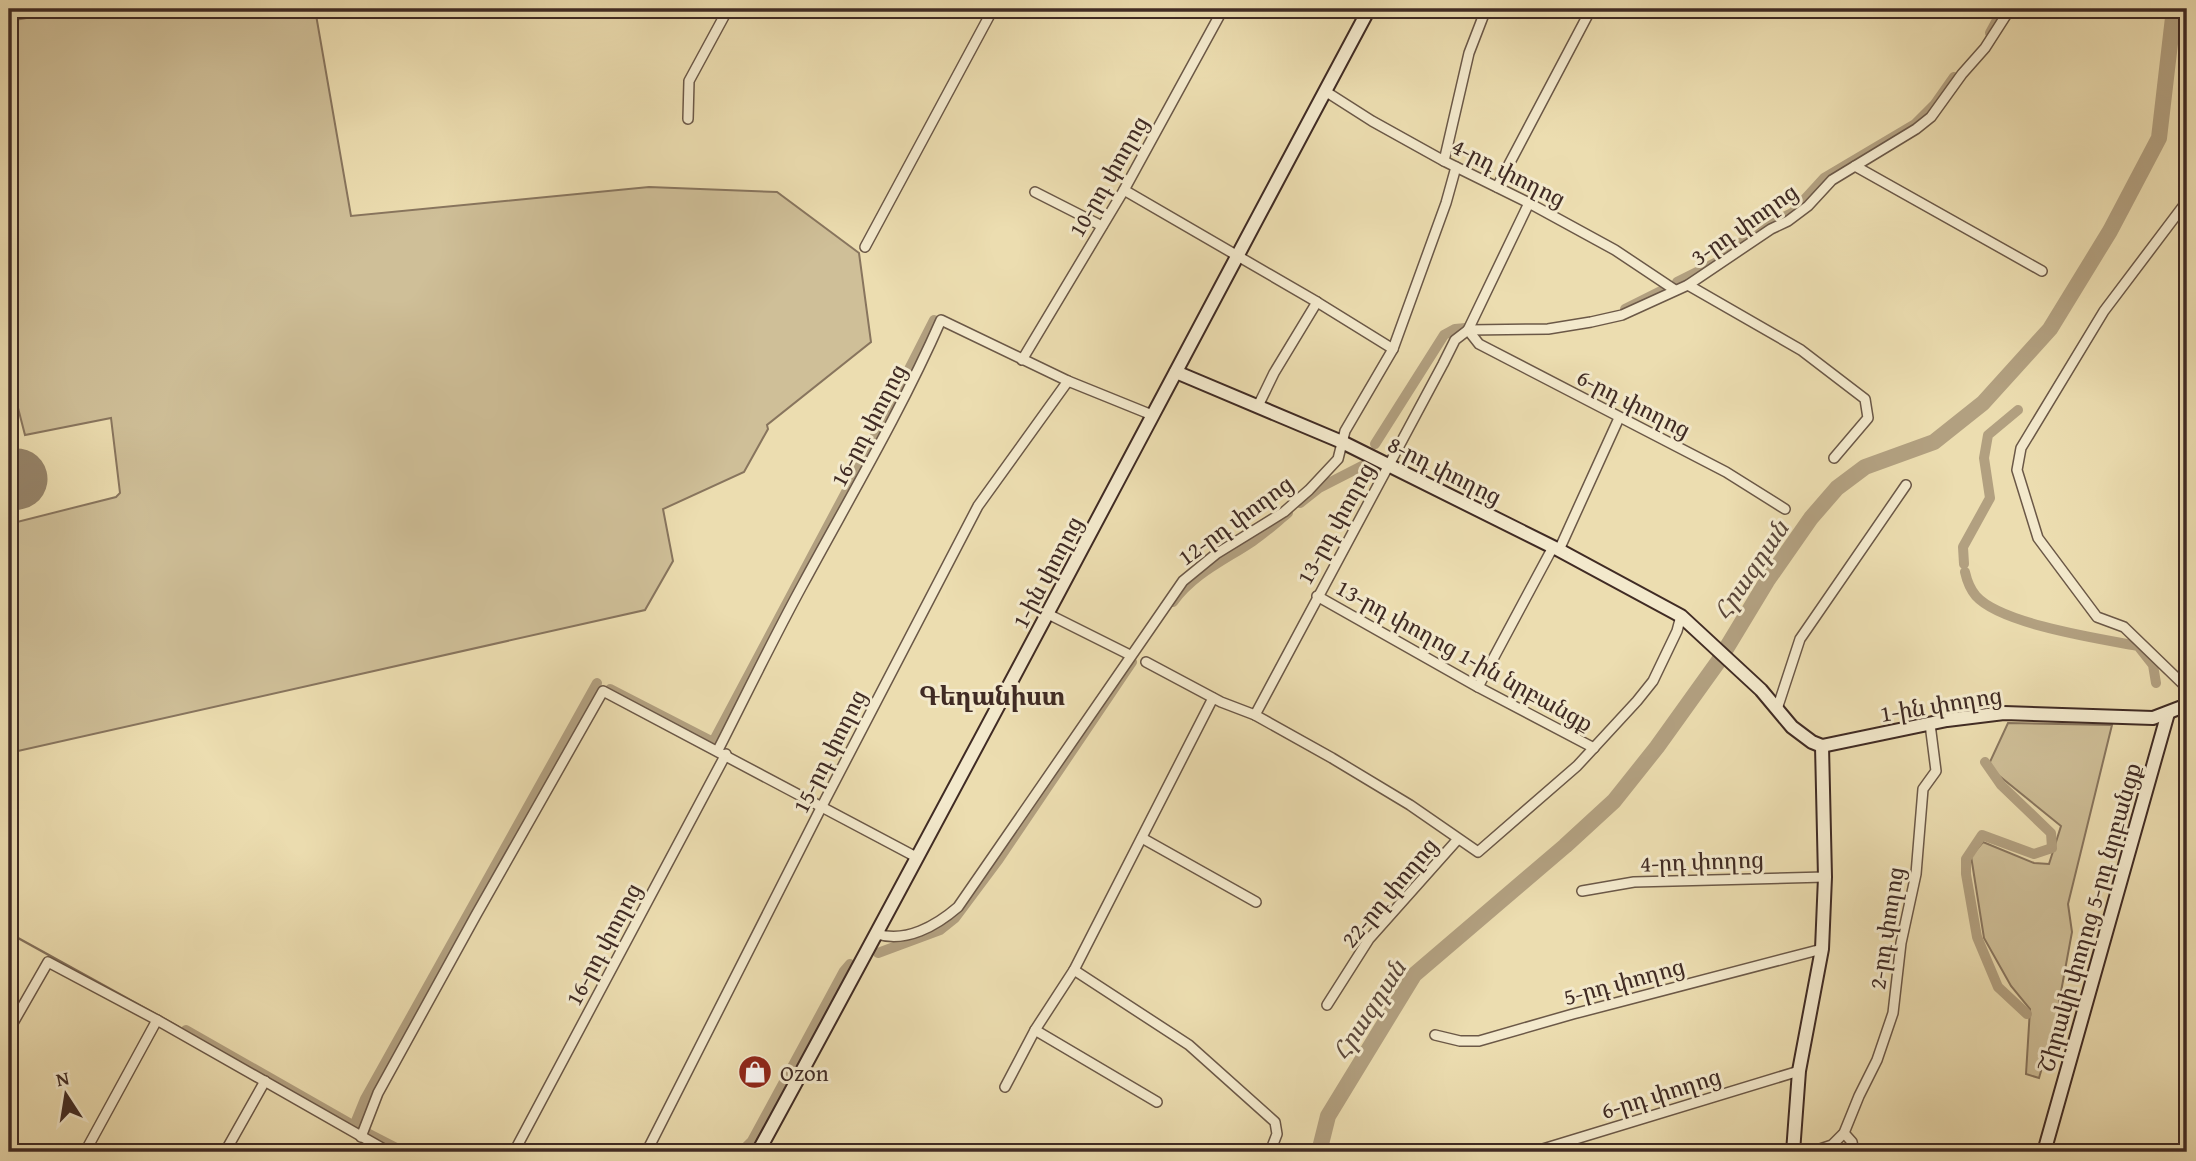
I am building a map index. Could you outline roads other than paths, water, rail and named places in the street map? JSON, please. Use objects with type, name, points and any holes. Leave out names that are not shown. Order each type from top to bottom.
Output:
[{"type":"main road","name":"1-ին փողոց","points":[[758,1152],[918,858],[1369,9]]},
{"type":"main road","name":"8-րդ փողոց","points":[[1176,372],[1342,442],[1556,549],[1684,618],[1761,690],[1777,709]]},
{"type":"main road","points":[[2168,713],[2187,705]]},
{"type":"main road","points":[[1777,709],[1792,726],[1812,742],[1822,746],[1825,877],[1822,949],[1799,1071],[1797,1151]]},
{"type":"main road","name":"1-ին փողոց","points":[[1822,746],[1930,724],[2004,713],[2153,718],[2168,713]]},
{"type":"main road","name":"Շիրակի փողոց 5-րդ նրբանցք","points":[[2044,1152],[2168,713]]},
{"type":"street","points":[[688,119],[689,81],[728,9]]},
{"type":"street","points":[[865,247],[993,9]]},
{"type":"street","name":"10-րդ փողոց","points":[[1023,360],[1124,190],[1223,9]]},
{"type":"street","points":[[1444,161],[1469,53],[1486,9]]},
{"type":"street","points":[[1497,187],[1591,9]]},
{"type":"street","name":"3-րդ փողոց","points":[[1468,330],[1548,329],[1591,322],[1622,315],[1688,285],[1771,229],[1788,221],[1808,206],[1832,180],[1931,117],[1985,48],[2010,9]]},
{"type":"street","name":"4-րդ փողոց","points":[[1325,91],[1444,161],[1615,250],[1675,290]]},
{"type":"street","points":[[1855,166],[2042,271]]},
{"type":"street","name":"12-րդ փողոց","points":[[877,934],[886,937],[904,936],[924,930],[943,920],[958,907],[1183,581],[1216,554],[1284,512],[1338,459],[1345,431],[1393,349],[1446,203],[1456,167]]},
{"type":"street","points":[[1124,190],[1393,349]]},
{"type":"street","points":[[1035,192],[1102,226]]},
{"type":"street","points":[[2187,201],[2104,311],[2021,448],[2017,470],[2038,538],[2097,617],[2124,626],[2186,687],[2187,698]]},
{"type":"street","name":"13-րդ փողոց","points":[[1255,715],[1455,340],[1468,330],[1529,204]]},
{"type":"street","points":[[1688,285],[1801,350],[1865,399],[1868,418],[1834,458]]},
{"type":"street","points":[[1258,406],[1274,373],[1317,302]]},
{"type":"street","name":"16-րդ փողոց","points":[[514,1152],[722,752],[803,585],[923,361],[941,320],[1068,381],[1152,415]]},
{"type":"street","name":"6-րդ փողոց","points":[[1468,330],[1479,344],[1726,472],[1785,509]]},
{"type":"street","name":"15-րդ փողոց","points":[[648,1152],[821,807],[978,506],[1068,381]]},
{"type":"street","points":[[1478,687],[1556,549],[1619,418]]},
{"type":"street","points":[[1777,709],[1800,639],[1906,485]]},
{"type":"street","name":"13-րդ փողոց 1-ին նրբանցք","points":[[1317,596],[1478,687],[1594,748]]},
{"type":"street","points":[[1048,614],[1130,655]]},
{"type":"street","points":[[1146,662],[1213,698],[1255,715],[1410,805],[1478,852],[1577,766],[1653,681],[1684,618]]},
{"type":"street","points":[[361,1137],[378,1093],[603,691],[918,858]]},
{"type":"street","points":[[1005,1087],[1035,1030],[1074,970],[1213,698]]},
{"type":"street","name":"2-րդ փողոց","points":[[1844,1133],[1877,1060],[1893,1013],[1901,943],[1916,874],[1923,789],[1936,771],[1930,724]]},
{"type":"street","points":[[1142,838],[1256,902]]},
{"type":"street","name":"22-րդ փողոց","points":[[1327,1005],[1369,939],[1458,839]]},
{"type":"street","name":"4-րդ փողոց","points":[[1582,891],[1634,882],[1825,877]]},
{"type":"street","name":"5-րդ փողոց","points":[[1435,1035],[1460,1041],[1479,1041],[1822,949]]},
{"type":"street","points":[[9,1030],[48,962],[157,1020],[389,1152]]},
{"type":"street","points":[[1074,970],[1189,1045],[1275,1122],[1278,1134],[1270,1152]]},
{"type":"street","points":[[85,1152],[157,1020]]},
{"type":"street","points":[[1035,1030],[1157,1101]]},
{"type":"street","name":"6-րդ փողոց","points":[[1533,1152],[1799,1071]]},
{"type":"street","points":[[225,1152],[265,1081]]},
{"type":"street","points":[[1811,1152],[1832,1145],[1844,1133],[1853,1142],[1854,1152]]},
{"type":"street","points":[[366,1152],[371,1142]]},
{"type":"street","points":[[750,1152],[758,1152]]},
{"type":"waterway","points":[[1990,33],[2003,9]]},
{"type":"waterway","name":"Հրազդան","points":[[1319,1152],[1328,1116],[1414,975],[1614,801],[1718,662],[1767,581],[1811,518],[1837,488],[1865,467],[1934,442],[1983,403],[2050,329],[2110,231],[2159,138],[2174,9]]},
{"type":"waterway","points":[[1677,282],[1717,262],[1757,230],[1792,213],[1824,178],[1915,124],[1935,104],[1954,77]]},
{"type":"waterway","points":[[1625,309],[1665,289]]},
{"type":"waterway","points":[[610,689],[713,742],[934,320]]},
{"type":"waterway","points":[[1375,444],[1444,335],[1455,329],[1466,328]]},
{"type":"waterway","points":[[1964,564],[1963,547],[1990,498],[1984,458],[1988,435],[2018,410]]},
{"type":"waterway","points":[[1300,503],[1319,488],[1362,466]]},
{"type":"waterway","points":[[1173,602],[1200,575],[1257,538],[1288,513]]},
{"type":"waterway","points":[[1965,572],[1976,596],[2007,615],[2052,629],[2138,646],[2153,665],[2156,683]]},
{"type":"waterway","points":[[878,953],[940,930],[955,918],[999,859],[1132,662]]},
{"type":"waterway","points":[[354,1126],[365,1099],[597,683]]},
{"type":"waterway","points":[[1985,762],[2001,785],[2051,833],[2052,848],[2034,854],[1982,835],[1966,859],[1977,937],[1998,987],[2027,1014]]},
{"type":"waterway","points":[[9,933],[179,1027]]},
{"type":"waterway","points":[[675,1152],[745,1148],[752,1141],[850,964]]},
{"type":"waterway","points":[[186,1030],[358,1128]]},
{"type":"waterway","points":[[367,1133],[404,1152]]},
{"type":"place","name":"Ozon","points":[[755,1072]]},
{"type":"district","name":"Գեղանիստ","points":[[992,695]]}]
